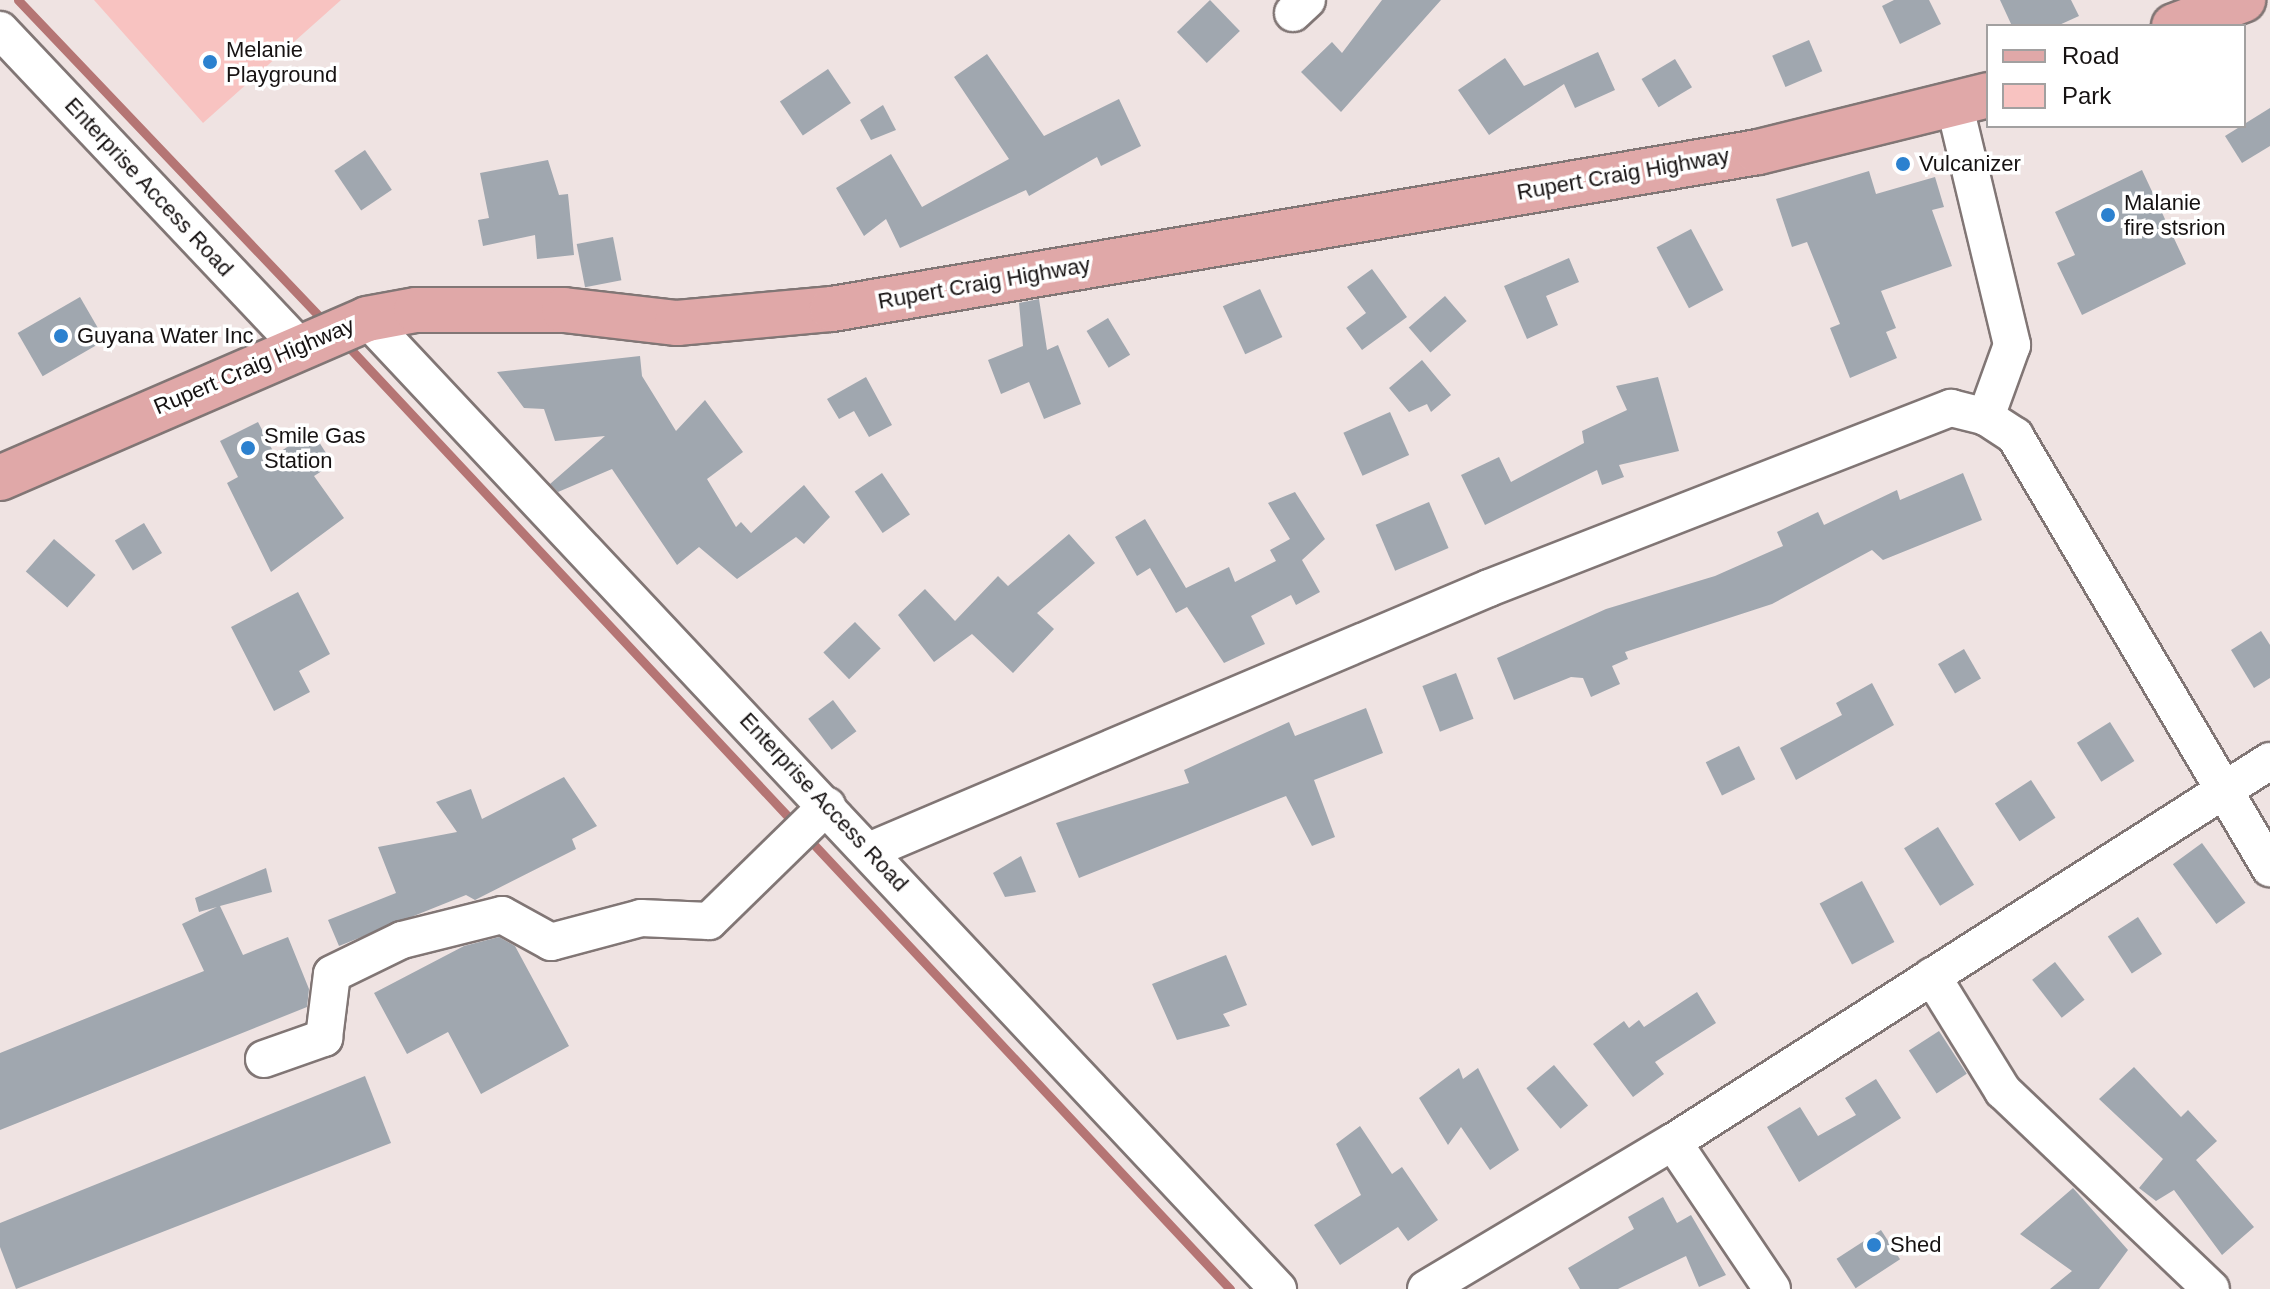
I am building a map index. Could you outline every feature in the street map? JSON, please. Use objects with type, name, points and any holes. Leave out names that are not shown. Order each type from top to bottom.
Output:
[{"type":"main road","points":[[2179,24],[2243,0]]},
{"type":"main road","name":"Rupert Craig Highway","points":[[0,478],[297,344],[367,319],[416,310],[564,310],[677,323],[832,309],[1758,152],[1972,101]]},
{"type":"street","name":"Enterprise Access Road","points":[[0,30],[297,344]]},
{"type":"street","points":[[1972,101],[2012,345],[1986,417]]},
{"type":"street","name":"Enterprise Access Road","points":[[367,319],[871,850],[1278,1289]]},
{"type":"street","points":[[871,850],[1564,559],[1951,408],[1986,417],[2015,436],[2226,787],[2270,868]]},
{"type":"street","points":[[1426,1289],[1673,1142],[2270,761]]},
{"type":"street","points":[[264,1059],[324,1038],[332,974],[402,940],[502,915],[551,942],[641,918],[709,921],[827,806]]},
{"type":"street","points":[[1932,976],[2003,1091],[2211,1289]]},
{"type":"street","points":[[1673,1142],[1772,1289]]},
{"type":"green space","name":"Melanie Playground","points":[[94,0],[341,0],[203,123]]},
{"type":"building","points":[[1210,0],[1240,31],[1207,63],[1177,32]]},
{"type":"building","points":[[1382,0],[1441,0],[1341,112],[1301,72],[1332,42],[1342,53]]},
{"type":"building","points":[[1894,0],[1929,0],[1941,24],[1900,44],[1882,6]]},
{"type":"building","points":[[2000,0],[2071,0],[2079,16],[2061,24],[2011,24]]},
{"type":"building","points":[[1809,40],[1822,71],[1785,87],[1772,56]]},
{"type":"building","points":[[1598,52],[1615,90],[1575,108],[1564,84],[1489,135],[1458,90],[1505,58],[1524,86]]},
{"type":"building","points":[[987,54],[1044,136],[1119,99],[1141,146],[1101,166],[1097,157],[1029,196],[1026,190],[900,248],[886,219],[864,236],[836,188],[891,154],[922,207],[1009,159],[954,77]]},
{"type":"building","points":[[1675,59],[1692,87],[1659,107],[1642,79]]},
{"type":"building","points":[[828,69],[851,103],[803,135],[780,101]]},
{"type":"building","points":[[883,105],[896,130],[871,140],[860,120]]},
{"type":"building","points":[[2270,108],[2270,146],[2242,163],[2225,136],[2238,128],[2246,128],[2246,123]]},
{"type":"building","points":[[365,150],[392,190],[361,210],[334,171]]},
{"type":"building","points":[[548,160],[559,195],[568,194],[574,255],[537,259],[535,235],[483,246],[478,220],[489,218],[480,173]]},
{"type":"building","points":[[2142,170],[2186,264],[2082,315],[2057,263],[2075,255],[2055,212]]},
{"type":"building","points":[[1869,171],[1876,194],[1935,177],[1944,207],[1932,210],[1952,266],[1881,291],[1896,328],[1886,332],[1897,358],[1850,378],[1830,328],[1840,324],[1807,242],[1792,247],[1776,199]]},
{"type":"building","points":[[1691,229],[1723,290],[1689,308],[1657,247]]},
{"type":"building","points":[[613,237],[621,280],[585,287],[577,244]]},
{"type":"building","points":[[1569,258],[1579,282],[1546,296],[1558,325],[1527,339],[1504,286]]},
{"type":"building","points":[[1372,269],[1407,317],[1362,350],[1346,328],[1366,313],[1347,287]]},
{"type":"building","points":[[1260,289],[1282,337],[1245,354],[1223,306]]},
{"type":"building","points":[[1445,296],[1467,321],[1430,352],[1409,327]]},
{"type":"building","name":"Guyana Water Inc","points":[[80,297],[105,340],[43,376],[18,333]]},
{"type":"building","points":[[1039,299],[1047,350],[1058,345],[1081,404],[1044,419],[1029,382],[1001,394],[988,360],[1023,346],[1019,303]]},
{"type":"building","points":[[1108,318],[1130,355],[1109,368],[1087,331]]},
{"type":"building","points":[[640,356],[642,376],[676,431],[705,400],[743,452],[707,479],[736,527],[741,522],[751,533],[804,485],[830,517],[804,544],[796,537],[737,579],[699,547],[677,565],[612,469],[558,492],[550,484],[605,436],[555,441],[544,409],[524,408],[497,372]]},
{"type":"building","points":[[1422,360],[1451,395],[1431,412],[1427,404],[1409,412],[1389,388]]},
{"type":"building","points":[[866,377],[892,425],[869,437],[854,411],[839,419],[827,399]]},
{"type":"building","points":[[1658,377],[1679,451],[1619,465],[1624,477],[1602,485],[1597,470],[1485,525],[1461,475],[1499,457],[1511,482],[1584,443],[1582,431],[1627,410],[1616,386]]},
{"type":"building","points":[[1390,412],[1409,455],[1363,476],[1343,433]]},
{"type":"building","points":[[258,422],[275,455],[312,431],[333,464],[314,476],[344,518],[271,572],[227,483],[238,477],[220,441]]},
{"type":"building","points":[[882,473],[910,514],[883,533],[855,491]]},
{"type":"building","points":[[1963,473],[1982,520],[1883,560],[1872,550],[1772,604],[1625,652],[1628,659],[1612,666],[1620,684],[1591,697],[1583,678],[1571,677],[1514,700],[1497,658],[1606,609],[1715,576],[1783,546],[1777,532],[1818,512],[1824,525],[1897,490],[1900,500]]},
{"type":"building","points":[[1295,492],[1325,539],[1302,560],[1320,592],[1296,605],[1291,595],[1251,616],[1265,644],[1224,663],[1187,607],[1176,613],[1150,568],[1137,576],[1115,537],[1145,519],[1186,588],[1229,567],[1235,582],[1276,561],[1270,550],[1290,539],[1268,503]]},
{"type":"building","points":[[1429,502],[1449,548],[1395,571],[1376,525]]},
{"type":"building","points":[[144,523],[162,553],[133,571],[115,541]]},
{"type":"building","points":[[1069,534],[1095,563],[1037,613],[1054,629],[1013,673],[972,634],[934,662],[898,615],[925,589],[955,621],[998,576],[1008,586]]},
{"type":"building","points":[[54,539],[96,575],[67,608],[26,571]]},
{"type":"building","points":[[298,592],[330,654],[299,671],[310,692],[274,711],[231,627]]},
{"type":"building","points":[[855,622],[881,649],[849,679],[823,653]]},
{"type":"building","points":[[2261,631],[2270,645],[2270,678],[2254,688],[2231,650]]},
{"type":"building","points":[[1964,649],[1981,678],[1955,693],[1938,664]]},
{"type":"building","points":[[1456,673],[1474,719],[1440,732],[1422,686]]},
{"type":"building","points":[[1872,683],[1894,725],[1796,780],[1780,748],[1842,715],[1836,703]]},
{"type":"building","points":[[833,700],[856,731],[832,750],[808,719]]},
{"type":"building","points":[[1366,708],[1383,753],[1314,780],[1335,837],[1312,846],[1286,796],[1079,878],[1056,823],[1189,783],[1184,770],[1289,722],[1295,736]]},
{"type":"building","points":[[2110,722],[2134,761],[2101,782],[2077,743]]},
{"type":"building","points":[[1739,746],[1755,779],[1722,795],[1706,762]]},
{"type":"building","points":[[564,777],[597,826],[572,839],[576,849],[475,900],[466,895],[339,946],[328,920],[396,893],[378,847],[457,832],[436,802],[471,789],[482,819]]},
{"type":"building","points":[[2031,780],[2056,818],[2019,841],[1995,803]]},
{"type":"building","points":[[1938,827],[1974,885],[1940,906],[1904,848]]},
{"type":"building","points":[[2202,843],[2245,903],[2216,924],[2173,864]]},
{"type":"building","points":[[1021,856],[1036,892],[1005,897],[993,873]]},
{"type":"building","points":[[266,868],[272,892],[220,906],[243,955],[288,937],[309,989],[307,1007],[0,1130],[0,1053],[204,971],[182,924],[217,907],[199,912],[195,898]]},
{"type":"building","points":[[1862,881],[1894,942],[1852,964],[1820,904]]},
{"type":"building","points":[[2138,917],[2162,954],[2132,974],[2108,937]]},
{"type":"building","points":[[499,937],[515,946],[569,1046],[481,1094],[448,1032],[407,1054],[374,993],[464,946]]},
{"type":"building","points":[[1226,955],[1247,1005],[1223,1014],[1230,1026],[1177,1040],[1152,984]]},
{"type":"building","points":[[2055,962],[2085,1000],[2062,1018],[2032,980]]},
{"type":"building","points":[[1697,992],[1716,1023],[1655,1062],[1664,1074],[1633,1097],[1593,1044],[1624,1021],[1629,1028],[1639,1020],[1644,1027]]},
{"type":"building","points":[[1939,1031],[1967,1074],[1937,1093],[1909,1051]]},
{"type":"building","points":[[1554,1065],[1588,1106],[1560,1129],[1526,1088]]},
{"type":"building","points":[[2134,1067],[2181,1117],[2188,1110],[2217,1141],[2196,1160],[2254,1227],[2222,1255],[2174,1190],[2156,1201],[2139,1188],[2163,1159],[2099,1099]]},
{"type":"building","points":[[1459,1068],[1463,1079],[1478,1068],[1519,1150],[1490,1170],[1461,1127],[1448,1145],[1419,1098]]},
{"type":"building","points":[[365,1076],[391,1143],[16,1289],[0,1247],[0,1223]]},
{"type":"building","points":[[1876,1079],[1901,1118],[1799,1182],[1767,1127],[1800,1107],[1818,1136],[1856,1115],[1845,1098]]},
{"type":"building","points":[[1360,1126],[1392,1174],[1402,1167],[1438,1220],[1408,1241],[1398,1227],[1340,1265],[1314,1225],[1361,1195],[1336,1144]]},
{"type":"building","points":[[2073,1188],[2128,1250],[2099,1289],[2050,1289],[2072,1271],[2020,1234]]},
{"type":"building","points":[[1663,1197],[1677,1223],[1691,1215],[1726,1275],[1699,1287],[1686,1256],[1618,1289],[1580,1289],[1568,1268],[1634,1229],[1628,1217]]},
{"type":"building","name":"Shed","points":[[1881,1230],[1900,1259],[1856,1288],[1837,1259]]},
{"type":"waterway","points":[[18,0],[328,325]]},
{"type":"waterway","points":[[343,341],[795,824]]},
{"type":"waterway","points":[[805,835],[1230,1289]]},
{"type":"place","name":"Melanie Playground","points":[[210,62]]},
{"type":"place","name":"Vulcanizer","points":[[1903,164]]},
{"type":"place","name":"Malanie fire stsrion","points":[[2108,215]]},
{"type":"place","name":"Guyana Water Inc","points":[[61,336]]},
{"type":"place","name":"Smile Gas Station","points":[[248,448]]},
{"type":"place","name":"Shed","points":[[1874,1245]]}]
